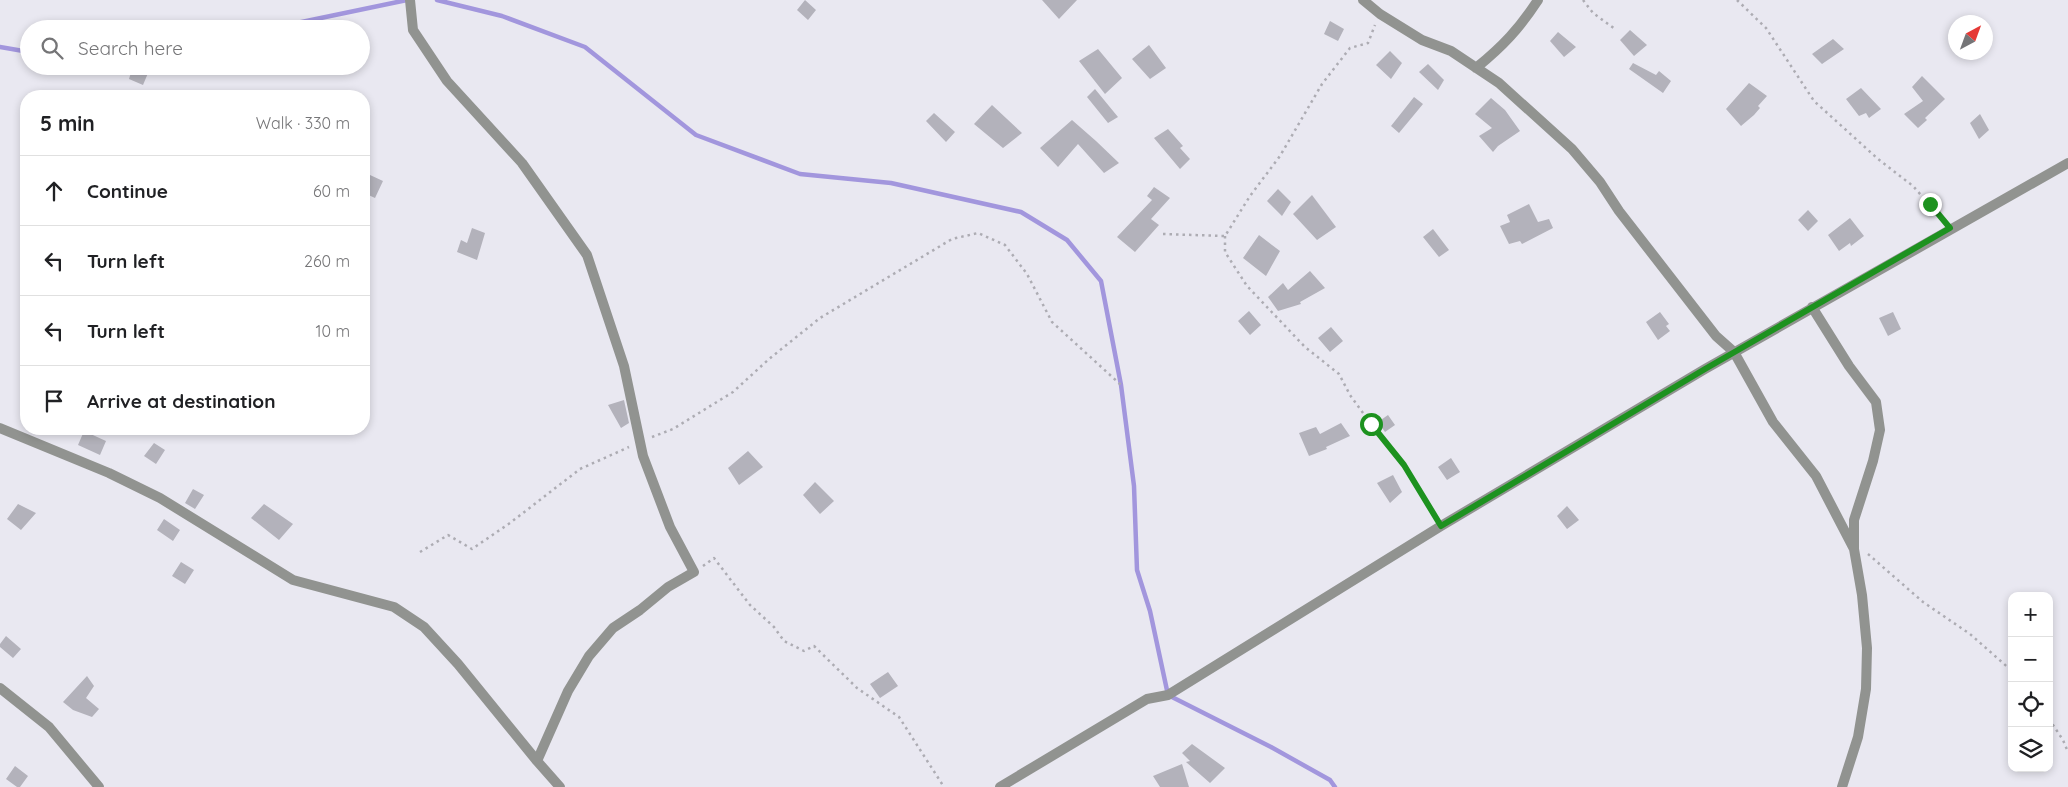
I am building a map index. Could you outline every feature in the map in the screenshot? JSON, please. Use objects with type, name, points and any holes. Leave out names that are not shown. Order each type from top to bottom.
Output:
[{"type":"street","points":[[410,0],[413,30],[446,81],[522,163],[587,255],[624,366],[640,442],[670,527],[694,572],[668,587],[640,610],[613,628],[589,656],[568,691],[537,760]]},
{"type":"street","points":[[1363,0],[1380,14],[1422,40],[1451,51],[1499,83],[1572,148],[1600,182],[1619,211],[1716,336],[1734,352],[1773,422],[1816,476],[1853,544]]},
{"type":"street","points":[[1476,68],[1502,47],[1525,20],[1538,0]]},
{"type":"street","points":[[1000,787],[1147,700],[1168,695],[1441,526],[1734,352],[1950,228],[2068,163]]},
{"type":"street","points":[[1812,307],[1849,366],[1876,402],[1880,430],[1873,461],[1854,520],[1853,544],[1862,594],[1867,648],[1866,689],[1858,737],[1842,787]]},
{"type":"street","points":[[0,428],[109,473],[160,498],[293,580],[394,607],[424,627],[458,664],[560,787]]},
{"type":"street","points":[[0,688],[49,727],[99,787]]},
{"type":"path","points":[[1583,0],[1593,13],[1614,29]]},
{"type":"path","points":[[1737,0],[1766,28],[1814,101],[1878,159],[1917,190],[1950,228]]},
{"type":"path","points":[[1380,14],[1368,43],[1350,48],[1322,84],[1280,156],[1250,196],[1225,236],[1225,252],[1247,286],[1298,340],[1339,374],[1355,402],[1404,465],[1441,526]]},
{"type":"path","points":[[420,552],[448,535],[472,549],[580,469],[673,429],[733,392],[769,359],[820,318],[952,239],[978,233],[1006,246],[1027,274],[1052,322],[1121,385]]},
{"type":"path","points":[[1163,234],[1225,236]]},
{"type":"path","points":[[1853,544],[1917,596],[1970,634],[2008,667]]},
{"type":"path","points":[[694,572],[714,558],[750,605],[774,627],[784,641],[804,652],[814,646],[857,688],[899,717],[944,787]]},
{"type":"path","points":[[2053,725],[2068,752]]},
{"type":"building","points":[[805,0],[816,10],[808,20],[797,10]]},
{"type":"building","points":[[1042,0],[1077,0],[1059,19]]},
{"type":"building","points":[[1330,21],[1344,29],[1338,41],[1324,34]]},
{"type":"building","points":[[1630,30],[1647,45],[1634,56],[1620,40]]},
{"type":"building","points":[[1558,32],[1576,47],[1564,57],[1550,41]]},
{"type":"building","points":[[1833,39],[1844,49],[1822,64],[1812,54]]},
{"type":"building","points":[[1149,45],[1166,68],[1150,79],[1132,59]]},
{"type":"building","points":[[1098,49],[1122,78],[1105,94],[1079,61]]},
{"type":"building","points":[[1390,51],[1402,63],[1391,79],[1376,65]]},
{"type":"building","points":[[1633,63],[1656,75],[1659,71],[1671,81],[1663,93],[1629,69]]},
{"type":"building","points":[[1428,64],[1444,80],[1438,90],[1419,72]]},
{"type":"building","points":[[130,75],[147,75],[143,85],[129,79]]},
{"type":"building","points":[[1922,76],[1945,99],[1925,118],[1927,120],[1918,128],[1904,114],[1923,101],[1912,87]]},
{"type":"building","points":[[1749,83],[1767,96],[1758,106],[1760,108],[1754,115],[1741,126],[1726,109]]},
{"type":"building","points":[[1861,88],[1881,109],[1869,118],[1866,113],[1859,116],[1846,99]]},
{"type":"building","points":[[1095,89],[1118,117],[1108,123],[1087,97]]},
{"type":"building","points":[[1414,97],[1423,104],[1399,133],[1391,126]]},
{"type":"building","points":[[1491,98],[1505,110],[1520,131],[1498,146],[1493,152],[1479,136],[1492,128],[1475,114]]},
{"type":"building","points":[[992,105],[1022,133],[1003,148],[974,124]]},
{"type":"building","points":[[934,113],[955,132],[946,142],[926,121]]},
{"type":"building","points":[[1980,114],[1989,130],[1979,139],[1970,123]]},
{"type":"building","points":[[1072,120],[1119,163],[1104,173],[1078,144],[1058,167],[1040,148]]},
{"type":"building","points":[[1168,129],[1183,146],[1180,148],[1190,159],[1180,169],[1154,138]]},
{"type":"building","points":[[370,175],[383,181],[375,198],[370,196]]},
{"type":"building","points":[[1154,187],[1170,198],[1151,219],[1159,225],[1135,252],[1117,237],[1152,200],[1147,196]]},
{"type":"building","points":[[1278,189],[1291,202],[1282,216],[1267,201]]},
{"type":"building","points":[[1312,195],[1336,227],[1317,240],[1293,214]]},
{"type":"building","points":[[1529,204],[1538,222],[1549,219],[1553,228],[1522,244],[1520,241],[1509,244],[1500,226],[1510,222],[1507,215]]},
{"type":"building","points":[[1808,210],[1818,221],[1808,231],[1798,220]]},
{"type":"building","points":[[1850,218],[1864,236],[1851,246],[1850,243],[1839,251],[1828,235]]},
{"type":"building","points":[[472,228],[485,233],[477,260],[457,252],[461,240],[467,243]]},
{"type":"building","points":[[1433,229],[1449,250],[1439,257],[1423,237]]},
{"type":"building","points":[[1259,235],[1280,251],[1266,276],[1243,258]]},
{"type":"building","points":[[1310,271],[1325,288],[1300,302],[1301,304],[1278,311],[1268,297],[1283,283],[1288,290]]},
{"type":"building","points":[[1249,311],[1261,325],[1250,335],[1238,321]]},
{"type":"building","points":[[1660,312],[1669,324],[1666,326],[1670,331],[1658,340],[1646,322]]},
{"type":"building","points":[[1893,312],[1901,329],[1888,336],[1879,318]]},
{"type":"building","points":[[1331,327],[1343,341],[1330,352],[1318,338]]},
{"type":"building","points":[[624,400],[629,423],[621,428],[608,405]]},
{"type":"building","points":[[1388,415],[1395,425],[1385,432],[1378,422]]},
{"type":"building","points":[[1341,423],[1350,436],[1326,447],[1327,449],[1309,456],[1299,433],[1316,427],[1320,434]]},
{"type":"building","points":[[82,435],[93,435],[106,441],[100,455],[78,445]]},
{"type":"building","points":[[154,443],[165,450],[156,464],[144,456]]},
{"type":"building","points":[[748,451],[763,467],[739,485],[728,468]]},
{"type":"building","points":[[1451,458],[1460,472],[1447,480],[1438,467]]},
{"type":"building","points":[[1393,475],[1402,492],[1390,503],[1377,483]]},
{"type":"building","points":[[815,482],[834,501],[820,514],[803,495]]},
{"type":"building","points":[[193,489],[204,495],[195,509],[185,503]]},
{"type":"building","points":[[18,504],[36,513],[21,530],[7,519]]},
{"type":"building","points":[[264,504],[293,524],[279,540],[251,518]]},
{"type":"building","points":[[1567,506],[1579,520],[1567,529],[1557,516]]},
{"type":"building","points":[[164,519],[180,530],[173,541],[157,530]]},
{"type":"building","points":[[181,562],[194,570],[185,584],[172,576]]},
{"type":"building","points":[[6,636],[21,649],[13,658],[0,647]]},
{"type":"building","points":[[888,672],[898,686],[880,698],[870,684]]},
{"type":"building","points":[[87,676],[94,686],[86,698],[99,709],[92,717],[73,710],[63,702]]},
{"type":"building","points":[[1192,744],[1225,768],[1210,783],[1186,762],[1190,761],[1182,753]]},
{"type":"building","points":[[1182,764],[1189,787],[1160,787],[1153,776]]},
{"type":"building","points":[[15,766],[28,776],[20,787],[6,779]]},
{"type":"waterway","points":[[311,20],[407,0]]},
{"type":"waterway","points":[[437,0],[502,16],[585,47],[696,135],[800,174],[891,183],[1021,212],[1067,240],[1101,281],[1121,385],[1134,486],[1137,570],[1150,611],[1168,695],[1271,747],[1330,780],[1335,787]]},
{"type":"waterway","points":[[0,47],[20,50]]},
{"type":"route","points":[[1371,424],[1404,465],[1441,526],[1705,369],[1949,229],[1930,204]]}]
